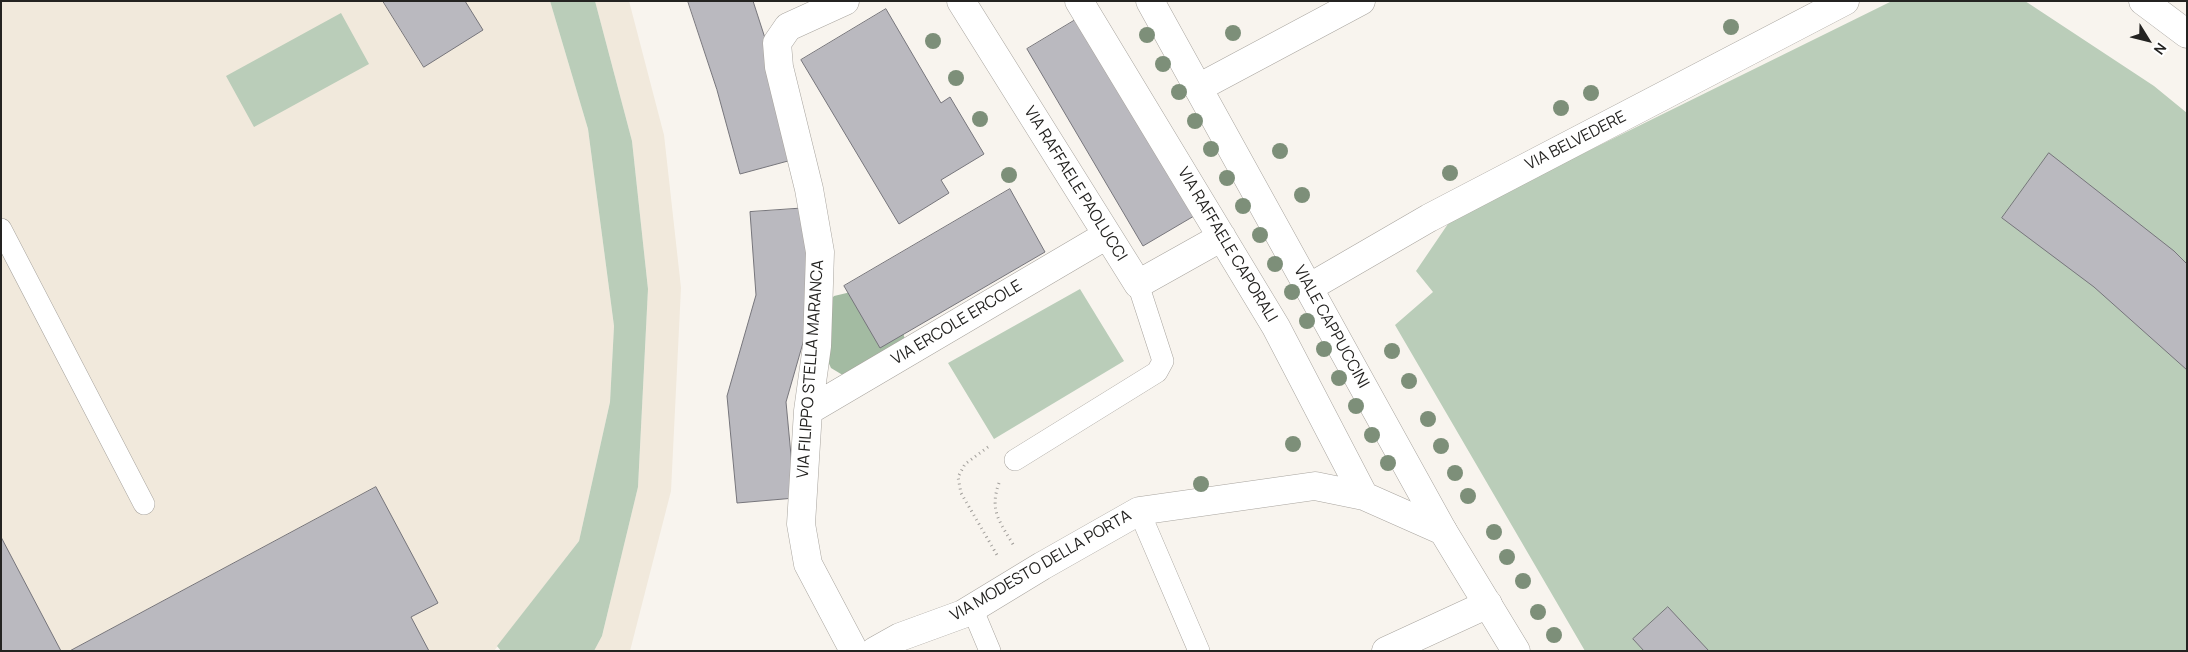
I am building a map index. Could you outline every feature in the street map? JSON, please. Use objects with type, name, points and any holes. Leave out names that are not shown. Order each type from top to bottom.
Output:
[{"type":"street","name":"VIA FILIPPO STELLA MARANCA","points":[[845,1],[788,28],[777,43],[779,67],[809,189],[820,252],[817,346],[808,411],[801,524],[808,564],[854,651]]},
{"type":"street","name":"VIA RAFFAELE PAOLUCCI","points":[[962,1],[1138,284]]},
{"type":"street","name":"VIA RAFFAELE CAPORALI","points":[[1079,1],[1276,327],[1364,496]]},
{"type":"street","name":"VIALE CAPPUCCINI","points":[[1150,1],[1444,531],[1516,651]]},
{"type":"street","points":[[1198,88],[1361,1]]},
{"type":"street","name":"VIA BELVEDERE","points":[[1310,287],[1429,218],[1846,1]]},
{"type":"street","points":[[2143,1],[2187,34]]},
{"type":"street","name":"VIA ERCOLE ERCOLE","points":[[808,411],[1107,235]]},
{"type":"street","points":[[1138,284],[1222,237]]},
{"type":"street","name":"VIA MODESTO DELLA PORTA","points":[[875,651],[900,637],[963,614],[1138,511],[1315,486],[1364,496],[1444,531]]},
{"type":"street","points":[[1386,651],[1488,604]]},
{"type":"lane","points":[[1,229],[144,504]]},
{"type":"lane","points":[[1011,465],[1157,372],[1163,361],[1138,284]]},
{"type":"lane","points":[[1138,511],[1199,651]]},
{"type":"lane","points":[[972,608],[990,651]]},
{"type":"path","points":[[997,556],[961,493],[958,477],[964,464],[991,445],[1011,465],[1001,479],[994,498],[995,513],[1030,573]]},
{"type":"shaded area","points":[[1,1],[550,1],[588,129],[614,326],[610,402],[579,541],[494,651],[1,651]]},
{"type":"shaded area","points":[[595,1],[629,1],[664,135],[681,288],[671,491],[630,651],[594,651],[602,636],[638,487],[648,289],[632,141]]},
{"type":"green space","points":[[550,1],[595,1],[632,141],[648,289],[638,487],[602,636],[594,651],[501,651],[497,646],[579,541],[610,402],[614,326],[588,129]]},
{"type":"green space","points":[[1892,1],[2025,1],[2154,86],[2187,113],[2187,651],[1585,651],[1395,325],[1433,292],[1416,271],[1452,218]]},
{"type":"green space","points":[[341,13],[369,64],[254,127],[226,76]]},
{"type":"green space","points":[[1080,289],[1124,361],[994,439],[948,363]]},
{"type":"green space","points":[[851,292],[901,318],[906,348],[846,377],[831,368],[824,353],[825,307],[834,296]]},
{"type":"building","points":[[383,1],[465,1],[483,30],[424,67]]},
{"type":"building","points":[[688,1],[753,1],[776,72],[799,158],[740,174],[717,90]]},
{"type":"building","points":[[886,9],[941,103],[950,97],[984,154],[941,180],[949,193],[899,224],[801,60]]},
{"type":"building","points":[[1077,19],[1194,216],[1143,246],[1027,49]]},
{"type":"building","points":[[2049,153],[2174,251],[2187,264],[2187,370],[2094,287],[2002,218]]},
{"type":"building","points":[[1010,189],[1045,252],[880,348],[844,286]]},
{"type":"building","points":[[808,208],[815,301],[786,402],[795,498],[737,503],[727,396],[756,295],[750,212]]},
{"type":"building","points":[[376,487],[438,603],[411,617],[429,651],[70,651]]},
{"type":"building","points":[[1,537],[61,651],[1,651]]},
{"type":"building","points":[[1668,607],[1709,651],[1644,651],[1633,639]]}]
